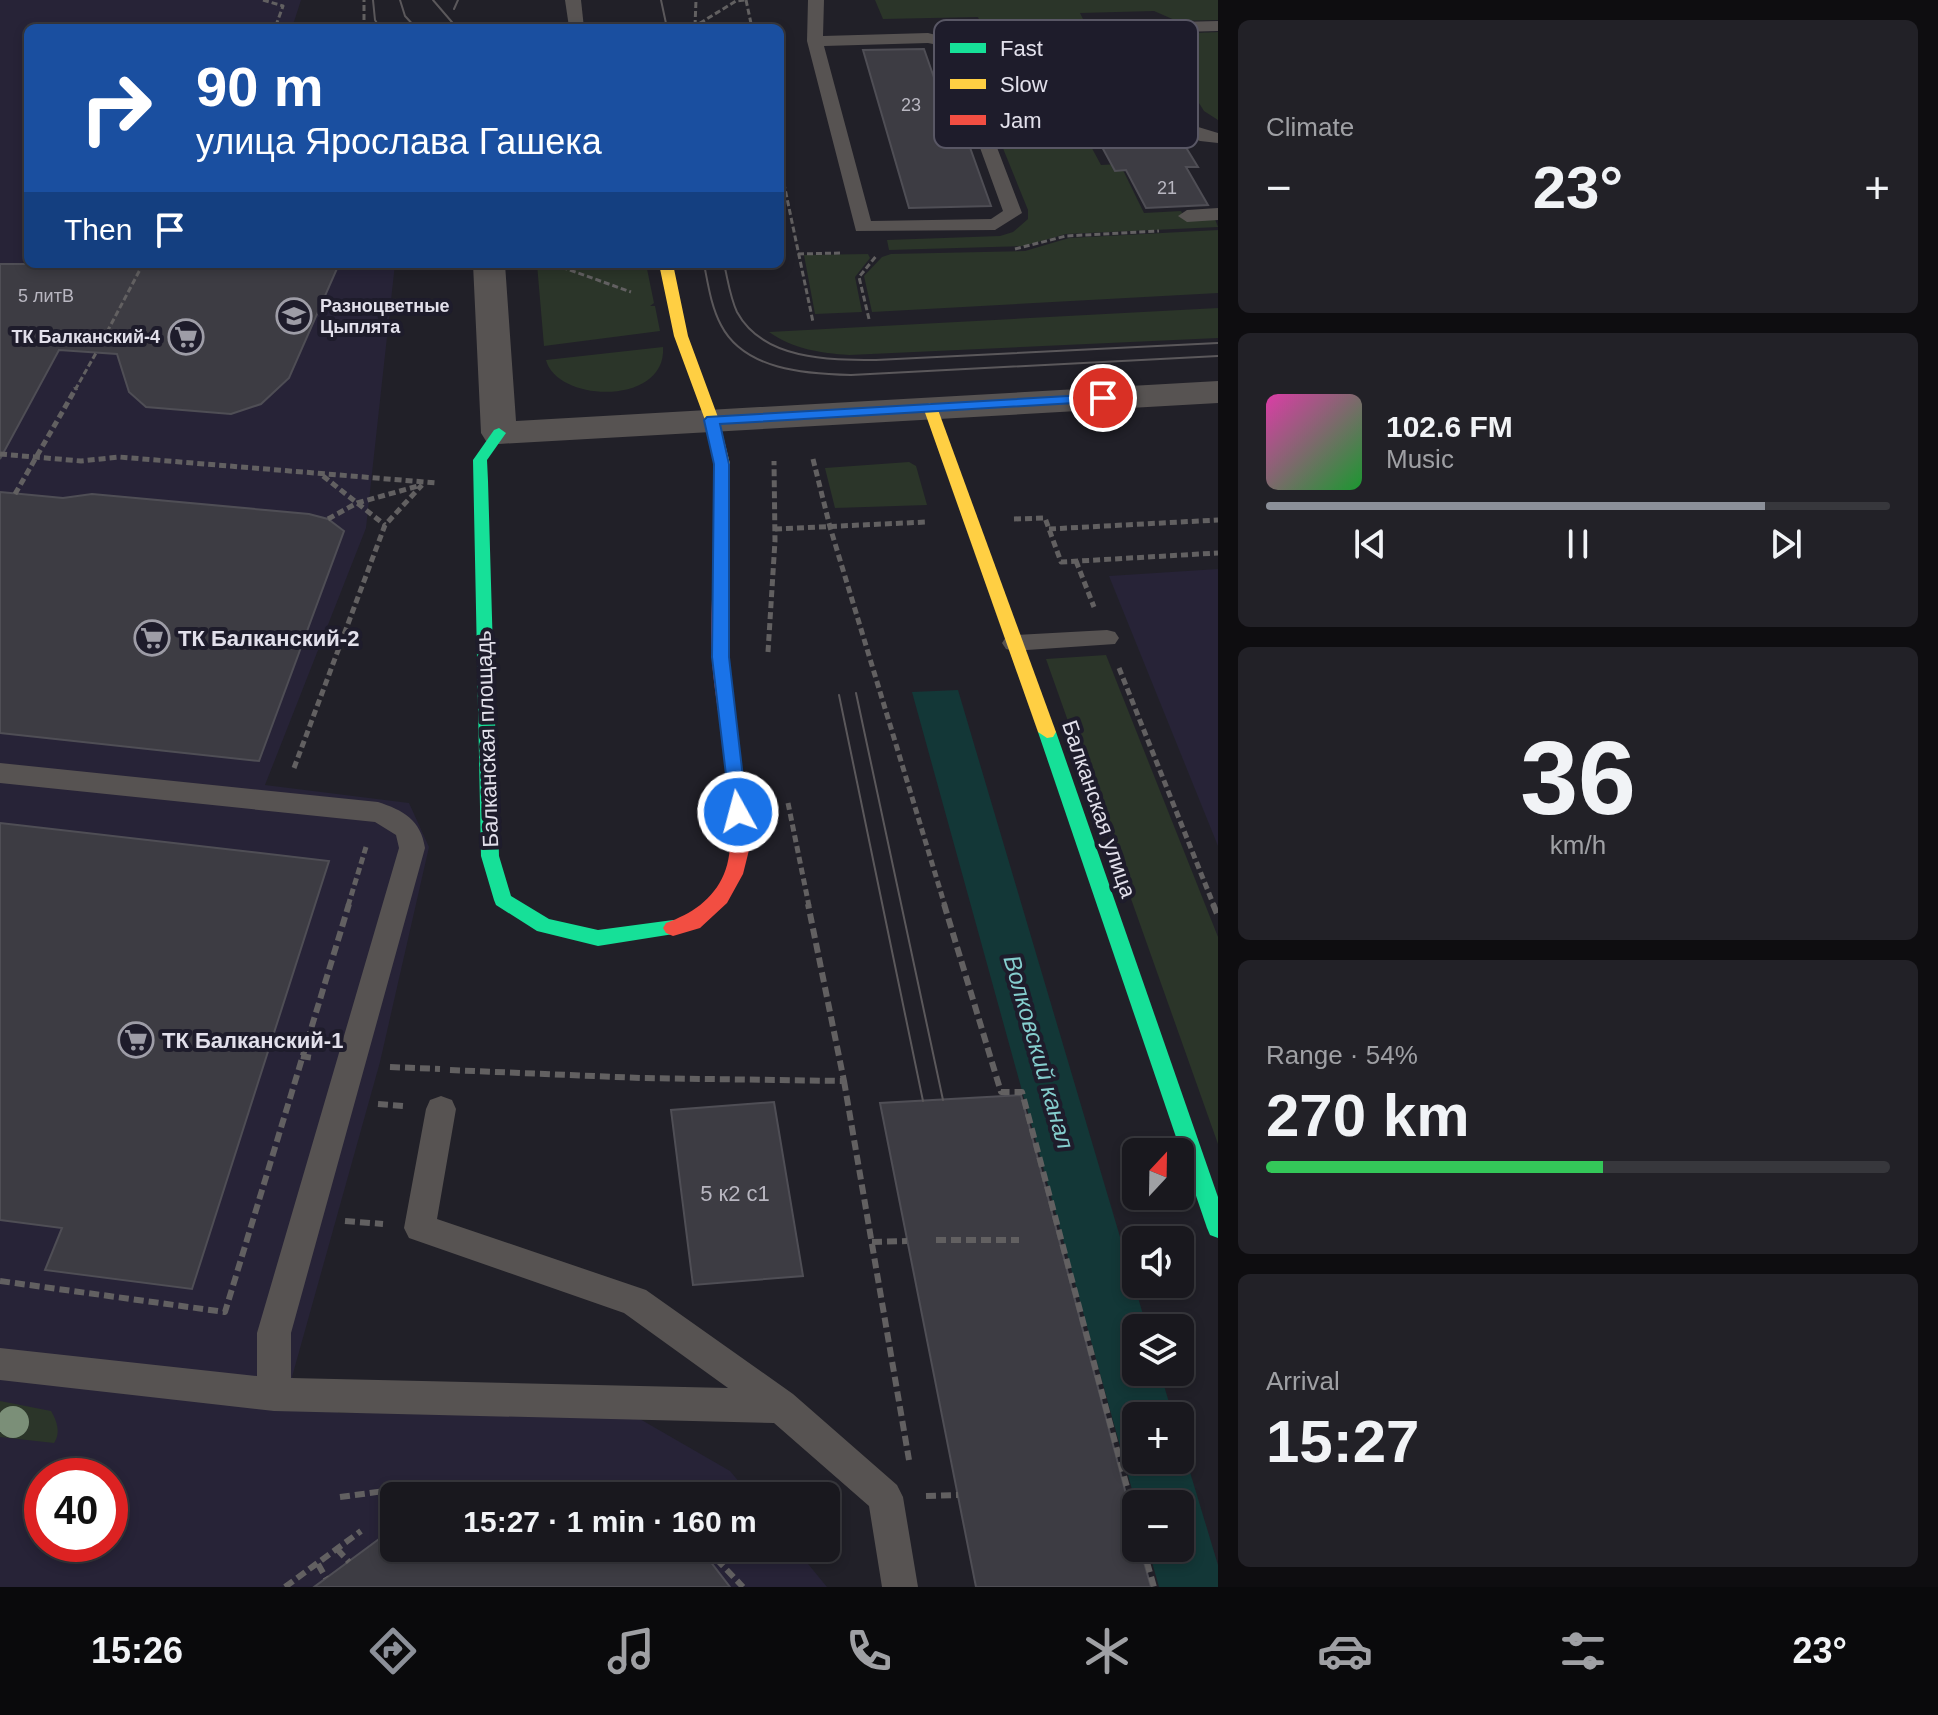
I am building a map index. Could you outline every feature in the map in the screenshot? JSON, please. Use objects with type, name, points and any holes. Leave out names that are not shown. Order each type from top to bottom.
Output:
[{"type":"street","name":"Балканская площадь","points":[[489,268],[490,856],[503,900],[544,926],[598,938],[654,933],[693,923],[720,898],[734,874],[742,842],[720,657],[722,464],[712,420],[681,336],[667,268]]},
{"type":"street","points":[[490,447],[712,420],[1218,392]]},
{"type":"street","name":"Балканская улица","points":[[930,407],[1218,1228]]},
{"type":"lane","points":[[573,0],[577,24]]},
{"type":"lane","points":[[816,0],[815,41],[863,227],[995,224],[1013,213],[989,148]]},
{"type":"lane","points":[[1198,26],[1218,26]]},
{"type":"lane","points":[[815,41],[934,39]]},
{"type":"lane","points":[[1212,138],[1218,159]]},
{"type":"lane","points":[[1187,216],[1218,214]]},
{"type":"lane","points":[[1014,643],[1107,638]]},
{"type":"lane","points":[[0,773],[378,812],[406,826],[411,835],[412,848],[274,1333],[274,1394]]},
{"type":"lane","points":[[441,1109],[420,1228],[634,1301],[781,1406],[885,1497],[900,1587]]},
{"type":"lane","points":[[0,1364],[274,1394],[781,1406]]},
{"type":"path","points":[[263,0],[283,6]]},
{"type":"path","points":[[276,24],[285,0]]},
{"type":"path","points":[[362,24],[364,0]]},
{"type":"path","points":[[693,24],[696,0]]},
{"type":"path","points":[[698,24],[736,1],[746,0],[751,24]]},
{"type":"path","points":[[784,184],[813,322]]},
{"type":"path","points":[[869,319],[859,277],[880,252]]},
{"type":"path","points":[[107,332],[141,268]]},
{"type":"path","points":[[15,494],[96,353]]},
{"type":"path","points":[[0,454],[81,461],[119,457],[422,484],[446,482]]},
{"type":"path","points":[[813,459],[830,527],[1001,1092],[1022,1092],[1128,1490]]},
{"type":"path","points":[[322,476],[385,525]]},
{"type":"path","points":[[328,519],[357,503],[422,484]]},
{"type":"path","points":[[280,804],[385,525],[422,484]]},
{"type":"path","points":[[1009,519],[1045,518],[1061,562],[1218,553]]},
{"type":"path","points":[[1049,529],[1218,520]]},
{"type":"path","points":[[775,529],[939,522]]},
{"type":"path","points":[[1076,561],[1218,916]]},
{"type":"path","points":[[0,1281],[225,1312],[378,812]]},
{"type":"path","points":[[844,1081],[910,1467]]},
{"type":"path","points":[[342,1101],[441,1109]]},
{"type":"path","points":[[308,1218],[420,1228]]},
{"type":"path","points":[[936,1240],[1019,1240]]},
{"type":"path","points":[[872,1242],[907,1241]]},
{"type":"path","points":[[340,1497],[380,1492]]},
{"type":"path","points":[[285,1587],[361,1531]]},
{"type":"path","points":[[337,1549],[349,1562]]},
{"type":"path","points":[[719,1562],[743,1587]]},
{"type":"path","points":[[1147,1562],[1154,1587]]},
{"type":"path","points":[[318,1564],[326,1578]]},
{"type":"shaded area","points":[[0,0],[301,0],[293,24],[24,24],[24,268],[395,268],[366,528],[265,785],[409,803],[429,847],[380,1062],[292,1377],[339,1413],[626,1411],[730,1471],[739,1482],[380,1482],[380,1562],[806,1562],[827,1587],[0,1587]]},
{"type":"shaded area","points":[[875,0],[1218,0],[1218,20],[1175,20],[1154,11],[1080,13],[1084,20],[979,20],[978,17],[883,19]]},
{"type":"shaded area","points":[[1218,32],[1218,120],[1204,111],[1198,101],[1198,33]]},
{"type":"shaded area","points":[[1003,148],[1092,148],[1101,165],[1120,164],[1144,213],[1181,211],[1186,221],[1215,219],[1218,227],[1066,234],[1024,246],[889,250],[887,240],[1000,236],[1013,232],[1028,219],[1028,210]]},
{"type":"shaded area","points":[[1218,230],[1218,293],[872,312],[864,276],[882,257],[891,254],[1025,251],[1069,238]]},
{"type":"shaded area","points":[[868,254],[870,258],[855,277],[862,312],[815,314],[804,255]]},
{"type":"shaded area","points":[[537,268],[647,268],[654,303],[650,306],[655,306],[660,331],[544,346]]},
{"type":"shaded area","points":[[1218,308],[1218,338],[849,355],[807,349],[769,332]]},
{"type":"shaded area","points":[[663,347],[660,366],[648,380],[631,388],[610,392],[569,384],[554,374],[546,360]]},
{"type":"shaded area","points":[[909,462],[916,466],[927,505],[835,508],[825,468]]},
{"type":"shaded area","points":[[1218,569],[1218,846],[1109,576]]},
{"type":"shaded area","points":[[1106,655],[1218,937],[1218,1144],[1046,659]]},
{"type":"shaded area","points":[[0,1401],[51,1411],[57,1427],[54,1443],[0,1437]]},
{"type":"water","name":"Волковский канал","points":[[958,690],[1122,1244],[1122,1298],[1138,1298],[1143,1314],[1122,1314],[1122,1386],[1164,1386],[1169,1402],[1122,1402],[1122,1453],[912,692]]},
{"type":"water","points":[[1128,1474],[1191,1474],[1218,1565],[1218,1587],[1159,1587],[1152,1562],[1194,1562],[1194,1490],[1132,1490]]},
{"type":"building","points":[[924,49],[934,78],[934,148],[970,148],[991,206],[909,208],[863,50]]},
{"type":"building","points":[[1103,148],[1186,148],[1198,167],[1186,167],[1208,205],[1146,208],[1126,170],[1115,171]]},
{"type":"building","name":"ТК Балканский-4","points":[[0,264],[24,264],[24,268],[337,268],[289,378],[261,404],[231,414],[146,407],[129,392],[117,354],[59,350],[0,459]]},
{"type":"building","name":"ТК Балканский-2","points":[[0,492],[63,498],[92,494],[309,514],[328,519],[344,531],[259,761],[0,733]]},
{"type":"building","name":"ТК Балканский-1","points":[[0,823],[329,861],[192,1289],[45,1270],[62,1228],[0,1220]]},
{"type":"building","points":[[1021,1095],[1125,1490],[1122,1490],[1122,1562],[1144,1562],[1151,1587],[976,1587],[880,1103]]},
{"type":"building","points":[[774,1102],[803,1276],[693,1285],[671,1110]]},
{"type":"building","points":[[380,1538],[380,1562],[711,1562],[730,1587],[314,1587]]},
{"type":"tram line","points":[[373,0],[378,24]]},
{"type":"tram line","points":[[400,0],[405,16],[412,24]]},
{"type":"tram line","points":[[433,0],[454,24]]},
{"type":"tram line","points":[[454,9],[458,0]]},
{"type":"tram line","points":[[661,0],[666,24]]},
{"type":"tram line","points":[[705,268],[715,310],[731,340],[760,360],[796,371],[851,375],[1218,356]]},
{"type":"tram line","points":[[725,268],[737,312],[749,328],[763,340],[780,348],[818,357],[876,360],[1218,343]]},
{"type":"tram line","points":[[856,693],[943,1100]]},
{"type":"tram line","points":[[839,695],[923,1101]]},
{"type":"traffic: fast","points":[[499,433],[480,460],[480,481],[490,856],[503,900],[544,926],[598,938],[673,928]]},
{"type":"traffic: fast","points":[[1047,732],[1218,1228]]},
{"type":"traffic: slow","points":[[667,268],[681,336],[712,420],[722,464],[721,559]]},
{"type":"traffic: slow","points":[[930,407],[1047,732]]},
{"type":"traffic: jam","points":[[673,928],[693,923],[720,898],[734,874],[742,842],[720,657],[721,559]]},
{"type":"place","name":"Разноцветные Цыплята","points":[[294,316]]},
{"type":"place","name":"ТК Балканский-4","points":[[186,337]]},
{"type":"place","name":"ТК Балканский-2","points":[[152,638]]},
{"type":"place","name":"ТК Балканский-1","points":[[136,1040]]},
{"type":"route","points":[[738,812],[720,657],[722,464],[712,420],[1103,398]]}]
